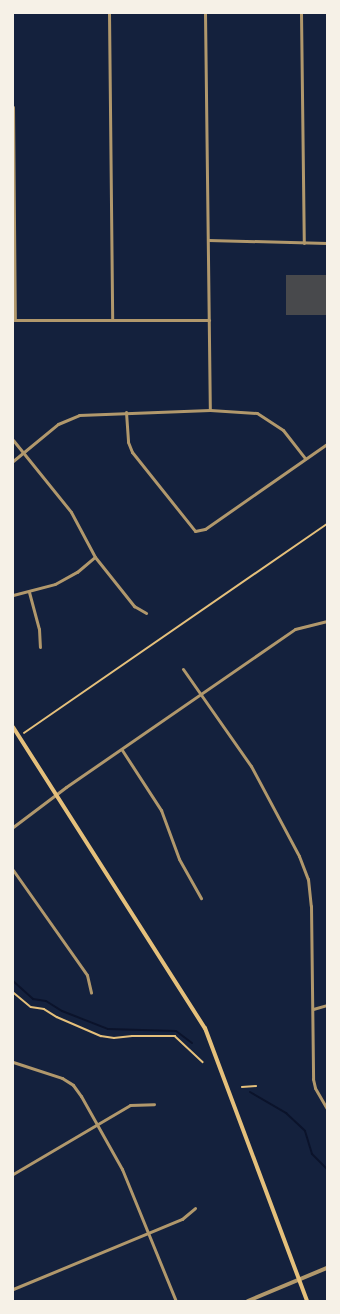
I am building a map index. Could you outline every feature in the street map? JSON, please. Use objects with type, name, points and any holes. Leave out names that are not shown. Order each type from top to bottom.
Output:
[{"type":"main road","points":[[13,727],[205,1028],[259,1168],[298,1280],[307,1301]]},
{"type":"street","points":[[108,13],[112,320]]},
{"type":"street","points":[[205,13],[210,410]]},
{"type":"street","points":[[301,13],[304,243]]},
{"type":"street","points":[[13,107],[14,320],[209,320]]},
{"type":"street","points":[[208,240],[327,243]]},
{"type":"street","points":[[13,461],[58,424],[69,418],[93,412],[210,410],[257,413],[283,430],[305,458]]},
{"type":"street","points":[[126,412],[128,442],[132,452],[195,531],[205,529],[327,444]]},
{"type":"street","points":[[13,440],[71,512],[95,557],[134,606],[146,613]]},
{"type":"street","points":[[13,596],[55,584],[77,572],[95,557]]},
{"type":"street","points":[[29,592],[39,629],[40,647]]},
{"type":"street","points":[[13,827],[55,795],[295,629],[327,621]]},
{"type":"street","points":[[183,669],[202,694],[251,766],[299,856],[308,879],[312,906],[313,1079],[315,1088],[327,1109]]},
{"type":"street","points":[[122,750],[161,810],[179,859],[201,898]]},
{"type":"street","points":[[13,870],[87,975],[91,993]]},
{"type":"street","points":[[313,1010],[327,1005]]},
{"type":"street","points":[[13,1062],[62,1078],[73,1085],[122,1169],[176,1301]]},
{"type":"street","points":[[13,1174],[130,1105],[154,1104]]},
{"type":"street","points":[[13,1289],[182,1219],[195,1208]]},
{"type":"street","points":[[248,1301],[327,1268]]},
{"type":"path","points":[[27,732],[327,524]]},
{"type":"path","points":[[13,992],[31,1007],[44,1009],[57,1017],[101,1036],[114,1038],[132,1036],[175,1036],[203,1062]]},
{"type":"path","points":[[242,1087],[256,1086]]},
{"type":"building","points":[[286,275],[327,275],[327,315],[286,315]]},
{"type":"waterway","points":[[13,981],[33,999],[46,1001],[62,1011],[108,1029],[176,1031],[192,1043]]},
{"type":"waterway","points":[[250,1092],[286,1113],[305,1131],[312,1154],[327,1169]]}]
